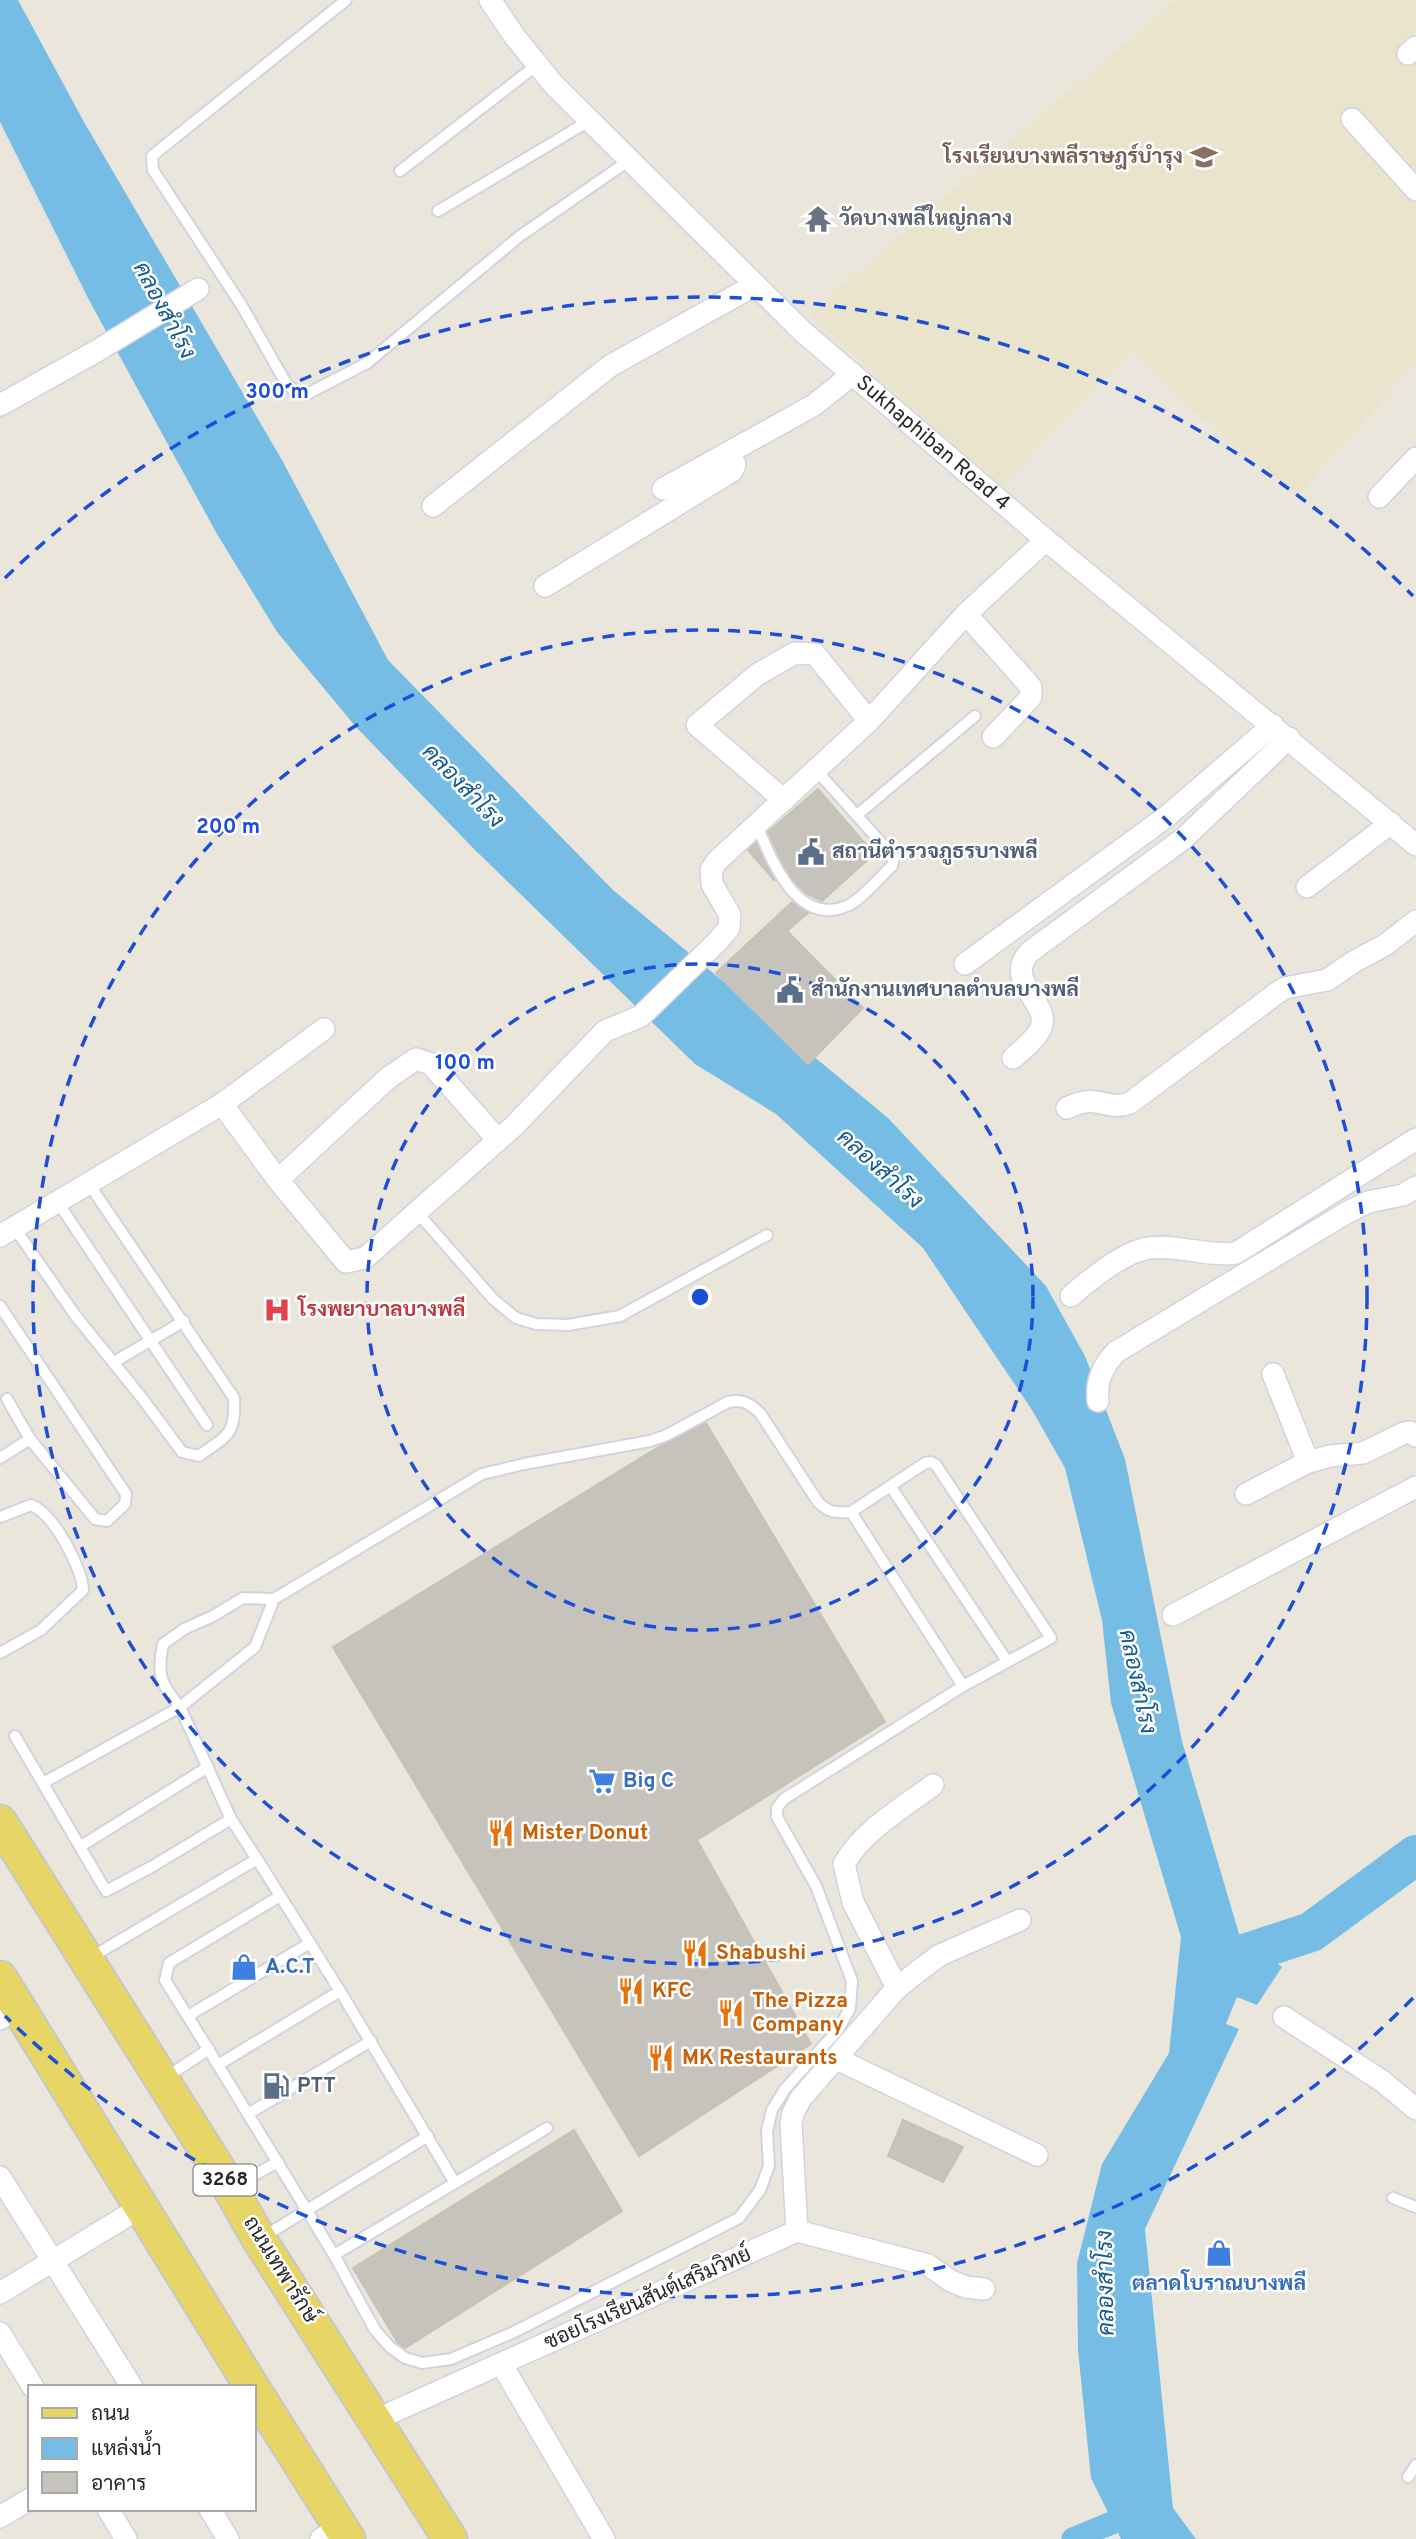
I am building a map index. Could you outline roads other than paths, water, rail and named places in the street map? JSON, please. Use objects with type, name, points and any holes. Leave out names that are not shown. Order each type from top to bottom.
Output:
[{"type":"main road","name":"ถนนเทพารักษ์","points":[[0,1822],[163,2080],[259,2239],[450,2539]]},
{"type":"main road","points":[[0,1978],[9,2013],[142,2206],[251,2385]]},
{"type":"main road","points":[[256,2393],[336,2535]]},
{"type":"street","name":"Sukhaphiban Road 4","points":[[490,0],[537,65],[589,121],[631,159],[802,331],[1046,540],[1416,845]]},
{"type":"street","points":[[1352,120],[1416,190]]},
{"type":"street","points":[[433,506],[610,366],[755,285]]},
{"type":"street","points":[[0,405],[95,352],[198,289]]},
{"type":"street","points":[[663,489],[814,405],[853,374]]},
{"type":"street","points":[[545,586],[732,471],[735,465],[730,452]]},
{"type":"street","points":[[1380,497],[1416,458]]},
{"type":"street","points":[[222,1104],[278,1180],[346,1262],[365,1258],[498,1140],[604,1031],[640,1016],[716,943],[729,928],[730,915],[712,884],[711,870],[869,721],[966,614],[1046,540]]},
{"type":"street","points":[[966,614],[1031,687],[1031,697],[993,737]]},
{"type":"street","points":[[784,800],[697,725],[758,674],[794,653],[815,654],[869,721]]},
{"type":"street","points":[[965,964],[1281,732]]},
{"type":"street","points":[[1013,1058],[1041,1029],[1043,1019],[1020,971],[1022,960],[1183,839],[1281,732]]},
{"type":"street","points":[[1307,887],[1391,823]]},
{"type":"street","points":[[1067,1108],[1088,1100],[1100,1101],[1114,1107],[1130,1103],[1277,993],[1285,988],[1327,980],[1385,945],[1416,921]]},
{"type":"street","points":[[7,1231],[222,1104],[324,1029]]},
{"type":"street","points":[[278,1180],[388,1078],[416,1059],[431,1064],[498,1140]]},
{"type":"street","points":[[1071,1296],[1084,1284],[1133,1252],[1149,1248],[1219,1255],[1236,1253],[1416,1139]]},
{"type":"street","points":[[1098,1401],[1100,1374],[1105,1363],[1116,1352],[1346,1213],[1368,1202],[1403,1195],[1416,1187]]},
{"type":"street","points":[[1273,1374],[1308,1462]]},
{"type":"street","points":[[1246,1494],[1308,1462],[1330,1456],[1363,1454],[1404,1433],[1410,1432],[1416,1436]]},
{"type":"street","points":[[1173,1615],[1416,1487]]},
{"type":"street","points":[[897,1988],[853,1902],[844,1864],[852,1850],[866,1836],[933,1785]]},
{"type":"street","points":[[984,2289],[966,2287],[951,2281],[928,2265],[797,2231],[791,2124],[793,2113],[802,2098],[897,1988],[940,1955],[1020,1920]]},
{"type":"street","points":[[1284,2017],[1382,2081],[1416,2109]]},
{"type":"street","points":[[837,2059],[1037,2155]]},
{"type":"street","points":[[0,2177],[131,2385]]},
{"type":"street","points":[[0,2293],[142,2206]]},
{"type":"street","name":"ซอยโรงเรียนสันต์เสริมวิทย์","points":[[375,2420],[797,2231]]},
{"type":"street","points":[[0,2333],[32,2385]]},
{"type":"street","points":[[502,2365],[604,2539]]},
{"type":"street","points":[[0,2517],[28,2500]]},
{"type":"street","points":[[109,2511],[126,2539]]},
{"type":"street","points":[[211,2511],[228,2539]]},
{"type":"lane","points":[[346,0],[152,156],[153,170],[222,275],[286,383],[296,393],[307,394],[367,363],[520,236],[631,159]]},
{"type":"lane","points":[[400,171],[537,65]]},
{"type":"lane","points":[[438,211],[589,121]]},
{"type":"lane","points":[[198,289],[222,275]]},
{"type":"lane","points":[[857,816],[975,716]]},
{"type":"lane","points":[[757,825],[773,866],[812,909],[830,912],[850,905],[892,866],[894,857],[817,770]]},
{"type":"lane","points":[[7,1231],[114,1362],[182,1452],[199,1456],[230,1434],[235,1420],[234,1398],[89,1184]]},
{"type":"lane","points":[[57,1201],[207,1425]]},
{"type":"lane","points":[[416,1212],[493,1299],[516,1318],[537,1324],[568,1325],[620,1316],[767,1235]]},
{"type":"lane","points":[[0,1306],[126,1494],[125,1504],[107,1521],[94,1519],[30,1439],[2,1398]]},
{"type":"lane","points":[[114,1362],[184,1321]]},
{"type":"lane","points":[[280,1896],[169,1963],[164,1980],[307,2210],[375,2330],[390,2347],[405,2358],[422,2363],[451,2359],[514,2332],[738,2218],[760,2190],[769,2166],[767,2132],[772,2110],[785,2089],[838,2029],[850,2008],[852,1981],[816,1886],[777,1816],[777,1808],[784,1799],[963,1686],[1051,1638],[936,1465],[925,1463],[851,1512],[827,1511],[818,1502],[760,1413],[750,1404],[738,1399],[650,1441],[482,1474],[274,1599],[243,1598],[184,1629],[163,1644],[159,1667],[166,1690],[180,1707],[231,1819],[310,1943],[340,1991],[455,2183]]},
{"type":"lane","points":[[0,1458],[30,1439]]},
{"type":"lane","points":[[891,1487],[1007,1661]]},
{"type":"lane","points":[[0,1517],[31,1505],[37,1507],[54,1523],[76,1564],[83,1590],[41,1630],[0,1653]]},
{"type":"lane","points":[[851,1512],[963,1686]]},
{"type":"lane","points":[[43,1783],[180,1707],[255,1647],[274,1599]]},
{"type":"lane","points":[[15,1736],[106,1891],[231,1819]]},
{"type":"lane","points":[[81,1846],[208,1767]]},
{"type":"lane","points":[[87,1960],[257,1860]]},
{"type":"lane","points":[[188,2016],[310,1943]]},
{"type":"lane","points":[[218,2065],[340,1991]]},
{"type":"lane","points":[[248,2115],[370,2041]]},
{"type":"lane","points":[[163,2080],[209,2049]]},
{"type":"lane","points":[[334,2255],[547,2128]]},
{"type":"lane","points":[[259,2239],[428,2136]]},
{"type":"lane","points":[[230,2188],[278,2162]]},
{"type":"lane","points":[[1393,2198],[1416,2207]]},
{"type":"lane","points":[[1408,2477],[1416,2465]]},
{"type":"water","name":"คลองสำโรง","points":[[0,0],[18,0],[84,122],[282,460],[388,660],[613,890],[888,1118],[1046,1286],[1085,1356],[1125,1459],[1182,1741],[1240,1937],[1282,1967],[1257,2005],[1237,1997],[1226,2024],[1239,2029],[1145,2229],[1173,2508],[1196,2539],[1121,2539],[1091,2478],[1078,2350],[1077,2263],[1102,2164],[1169,2053],[1181,1937],[1111,1703],[1102,1620],[1065,1468],[1032,1410],[923,1248],[776,1114],[695,1064],[473,848],[356,727],[277,632],[217,534],[90,302],[0,122]]},
{"type":"waterway","points":[[1205,1967],[1311,1932],[1416,1855]]},
{"type":"waterway","points":[[1073,2539],[1136,2513]]},
{"type":"place","name":"โรงเรียนบางพลีราษฎร์บำรุง","points":[[1204,157]]},
{"type":"place","name":"วัดบางพลีใหญ่กลาง","points":[[818,219]]},
{"type":"place","name":"สถานีตำรวจภูธรบางพลี","points":[[811,852]]},
{"type":"place","name":"สำนักงานเทศบาลตำบลบางพลี","points":[[790,990]]},
{"type":"place","name":"โรงพยาบาลบางพลี","points":[[277,1310]]},
{"type":"place","name":"Big C","points":[[602,1781]]},
{"type":"place","name":"Mister Donut","points":[[501,1833]]},
{"type":"place","name":"Shabushi","points":[[695,1953]]},
{"type":"place","name":"A.C.T","points":[[244,1967]]},
{"type":"place","name":"KFC","points":[[631,1991]]},
{"type":"place","name":"The Pizza Company","points":[[731,2013]]},
{"type":"place","name":"MK Restaurants","points":[[661,2058]]},
{"type":"place","name":"PTT","points":[[276,2086]]},
{"type":"place","name":"ตลาดโบราณบางพลี","points":[[1219,2253]]}]
